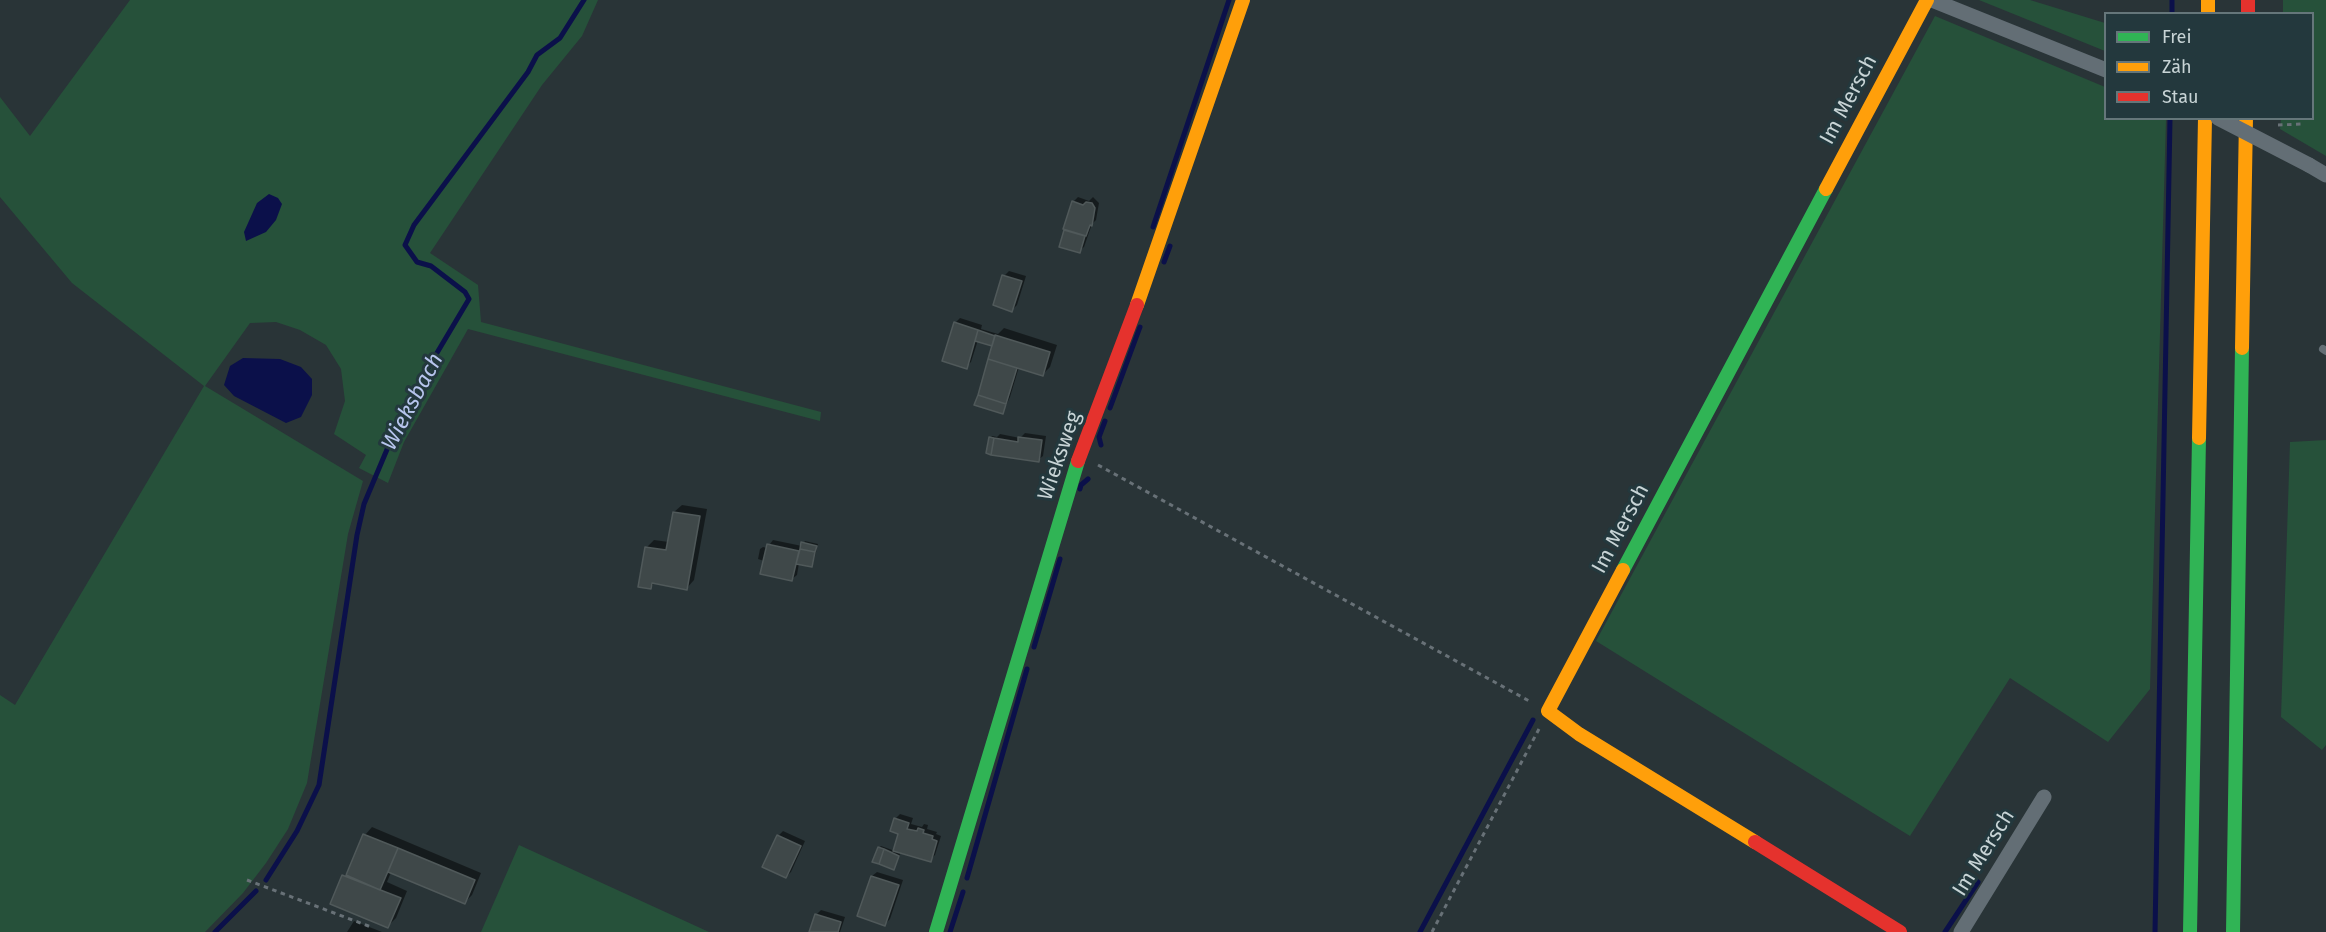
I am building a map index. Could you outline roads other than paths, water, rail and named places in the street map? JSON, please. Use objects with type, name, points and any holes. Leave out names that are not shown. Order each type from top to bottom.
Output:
[{"type":"main road","name":"Wieksweg","points":[[936,932],[1080,456],[1147,280],[1242,0]]},
{"type":"main road","name":"Im Mersch","points":[[1900,932],[1579,734],[1548,711],[1927,0]]},
{"type":"main road","points":[[2190,932],[2205,120]]},
{"type":"main road","points":[[2233,932],[2246,120]]},
{"type":"street","points":[[1932,0],[2104,69]]},
{"type":"street","points":[[2222,120],[2326,175]]},
{"type":"street","name":"Im Mersch","points":[[1961,932],[2044,797]]},
{"type":"waterway","name":"Wieksbach","points":[[266,880],[297,831],[319,785],[357,535],[364,504],[391,440],[428,368],[469,299],[465,292],[431,266],[417,262],[405,245],[414,225],[528,72],[537,55],[560,38],[584,0]]},
{"type":"waterway","points":[[1153,227],[1229,0]]},
{"type":"waterway","points":[[2172,0],[2172,12]]},
{"type":"waterway","points":[[2155,932],[2170,120]]},
{"type":"waterway","points":[[1164,262],[1170,246]]},
{"type":"waterway","points":[[1110,408],[1140,327]]},
{"type":"waterway","points":[[1101,445],[1099,437],[1105,421]]},
{"type":"waterway","points":[[1080,489],[1088,479]]},
{"type":"waterway","points":[[1034,647],[1060,559]]},
{"type":"waterway","points":[[967,878],[1027,669]]},
{"type":"waterway","points":[[1420,932],[1533,720]]},
{"type":"waterway","points":[[1945,932],[1978,882]]},
{"type":"waterway","name":"Wieksbach","points":[[215,932],[256,891]]},
{"type":"waterway","points":[[950,932],[963,892]]}]
